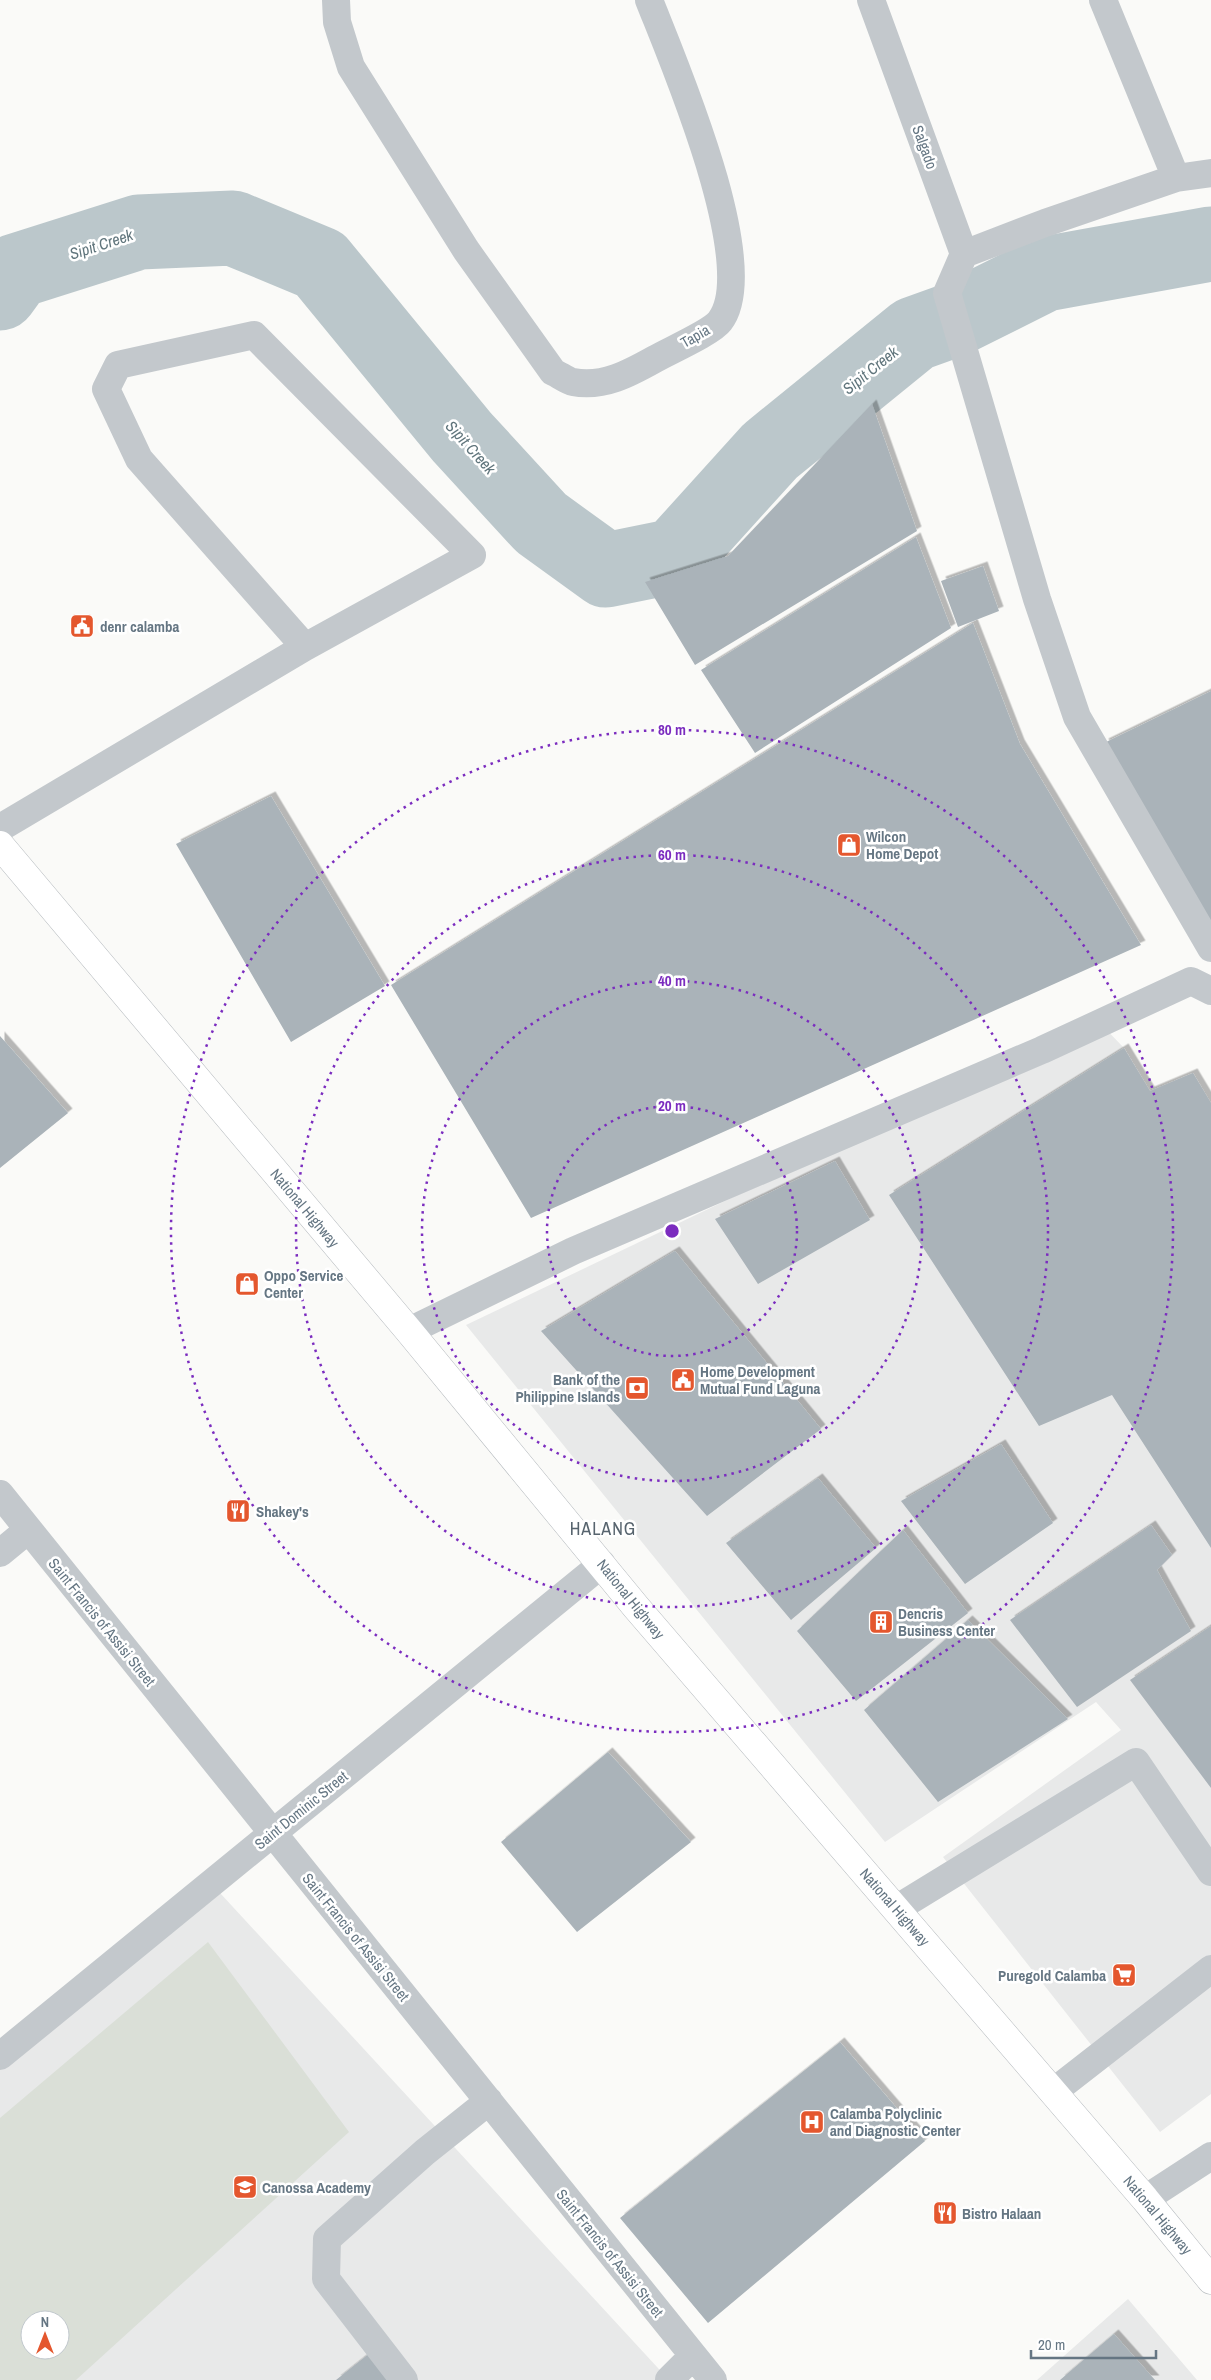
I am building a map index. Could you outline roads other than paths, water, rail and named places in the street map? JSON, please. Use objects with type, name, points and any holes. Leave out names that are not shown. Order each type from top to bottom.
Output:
[{"type":"main road","name":"National Highway","points":[[0,845],[409,1331],[636,1607],[1054,2092],[1211,2280]]},
{"type":"street","name":"Tapia","points":[[336,0],[337,22],[352,67],[466,250],[554,372],[572,382],[594,384],[625,375],[720,322],[730,300],[732,277],[730,248],[725,222],[699,130],[649,0]]},
{"type":"street","name":"Salgado","points":[[871,0],[964,254]]},
{"type":"street","points":[[1103,0],[1176,178]]},
{"type":"street","points":[[1211,173],[1176,178],[964,254],[947,293],[1037,599],[1077,717],[1211,948]]},
{"type":"street","points":[[0,828],[305,647],[472,555],[254,335],[118,365],[106,389],[139,459],[305,647]]},
{"type":"street","points":[[409,1331],[573,1251],[1042,1050],[1191,981],[1211,991]]},
{"type":"street","name":"Saint Francis of Assisi Street","points":[[0,1494],[713,2380]]},
{"type":"street","points":[[0,1553],[28,1530]]},
{"type":"street","name":"Saint Dominic Street","points":[[0,2056],[602,1564]]},
{"type":"street","points":[[896,1908],[1136,1762],[1211,1872]]},
{"type":"street","points":[[1054,2092],[1211,1969]]},
{"type":"street","points":[[404,2380],[326,2279],[327,2239],[425,2152],[489,2101]]},
{"type":"street","points":[[1145,2199],[1211,2156]]},
{"type":"street","points":[[669,2380],[693,2356]]},
{"type":"waterway","name":"Sipit Creek","points":[[0,293],[16,271],[139,232],[233,228],[320,264],[462,437],[541,523],[606,570],[675,556],[770,451],[914,334],[953,320],[1045,274],[1211,244]]},
{"type":"place","name":"denr calamba","points":[[82,626]]},
{"type":"place","name":"Wilcon Home Depot","points":[[849,845]]},
{"type":"place","name":"Oppo Service Center","points":[[247,1284]]},
{"type":"place","name":"Home Development Mutual Fund Laguna","points":[[683,1380]]},
{"type":"place","name":"Bank of the Philippine Islands","points":[[637,1388]]},
{"type":"place","name":"Shakey's","points":[[238,1511]]},
{"type":"place","name":"Dencris Business Center","points":[[881,1622]]},
{"type":"place","name":"Puregold Calamba","points":[[1124,1975]]},
{"type":"place","name":"Calamba Polyclinic and Diagnostic Center","points":[[812,2122]]},
{"type":"place","name":"Canossa Academy","points":[[245,2187]]},
{"type":"place","name":"Bistro Halaan","points":[[945,2213]]},
{"type":"district","name":"HALANG","points":[[603,1528]]}]
